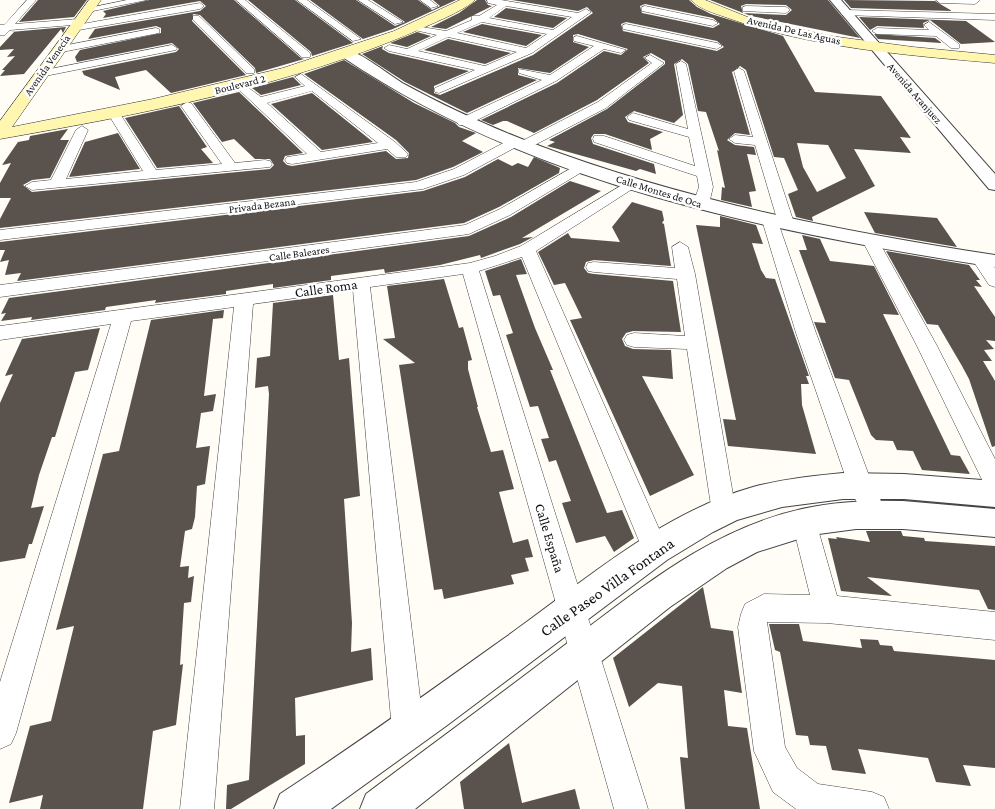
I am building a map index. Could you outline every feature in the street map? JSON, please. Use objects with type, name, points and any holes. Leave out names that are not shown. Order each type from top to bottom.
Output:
[{"type":"main road","name":"Boulevard 2","points":[[1,128],[113,112],[239,84],[346,54],[413,28],[469,0]]},
{"type":"main road","name":"Avenida De Las Aguas","points":[[697,0],[727,13],[792,32],[874,46],[995,59]]},
{"type":"main road","name":"Avenida De Las Aguas","points":[[709,0],[769,22],[874,46]]},
{"type":"main road","name":"Boulevard 2","points":[[1,128],[250,71],[306,55],[356,39],[398,22],[435,2]]},
{"type":"main road","name":"Avenida Venecia","points":[[1,128],[92,4]]},
{"type":"street","points":[[2,30],[32,0]]},
{"type":"street","points":[[92,4],[142,0]]},
{"type":"street","points":[[240,0],[306,55]]},
{"type":"street","points":[[301,0],[356,39]]},
{"type":"street","points":[[362,0],[398,22]]},
{"type":"street","points":[[780,0],[793,21]]},
{"type":"street","name":"Avenida Aranjuez","points":[[835,0],[995,186]]},
{"type":"street","points":[[940,0],[975,1]]},
{"type":"street","points":[[488,1],[504,4],[584,8]]},
{"type":"street","points":[[654,1],[622,30],[717,46]]},
{"type":"street","points":[[408,52],[481,19],[504,4]]},
{"type":"street","points":[[2,30],[75,25],[200,6]]},
{"type":"street","points":[[439,90],[528,51],[556,33],[584,8]]},
{"type":"street","points":[[8,10],[24,9]]},
{"type":"street","points":[[645,9],[712,23],[727,13]]},
{"type":"street","points":[[746,9],[786,10]]},
{"type":"street","points":[[846,13],[995,17]]},
{"type":"street","points":[[918,15],[955,46]]},
{"type":"street","points":[[463,16],[556,33]]},
{"type":"street","points":[[974,17],[988,27]]},
{"type":"street","points":[[196,18],[250,71]]},
{"type":"street","points":[[712,23],[721,56]]},
{"type":"street","points":[[413,28],[528,51]]},
{"type":"street","points":[[57,50],[156,31]]},
{"type":"street","points":[[877,31],[939,33]]},
{"type":"street","points":[[577,39],[621,50]]},
{"type":"street","points":[[463,122],[552,78],[603,45]]},
{"type":"street","points":[[40,74],[172,48]]},
{"type":"street","points":[[390,48],[488,70]]},
{"type":"street","name":"Calle Montes de Oca","points":[[346,54],[402,90],[463,122],[632,183],[701,204],[778,221],[870,240],[987,260]]},
{"type":"street","points":[[408,66],[432,56]]},
{"type":"street","name":"Privada Bezana","points":[[0,235],[418,186],[459,172],[602,105],[659,63],[650,58]]},
{"type":"street","points":[[681,64],[706,187],[701,204]]},
{"type":"street","points":[[523,71],[552,78]]},
{"type":"street","points":[[739,71],[760,141],[806,333],[860,484],[876,515]]},
{"type":"street","points":[[301,76],[401,154]]},
{"type":"street","points":[[239,84],[318,156]]},
{"type":"street","points":[[257,102],[314,87]]},
{"type":"street","points":[[187,106],[230,166]]},
{"type":"street","points":[[113,112],[152,174]]},
{"type":"street","points":[[633,117],[696,135]]},
{"type":"street","points":[[56,184],[82,130]]},
{"type":"street","points":[[599,139],[703,173]]},
{"type":"street","points":[[735,139],[760,141]]},
{"type":"street","points":[[292,160],[390,145]]},
{"type":"street","points":[[32,186],[265,164]]},
{"type":"street","name":"Calle Baleares","points":[[0,291],[266,258],[468,229],[505,212],[582,166]]},
{"type":"street","name":"Calle Roma","points":[[0,333],[470,268],[501,260],[527,249],[632,183]]},
{"type":"street","points":[[870,240],[926,344],[995,483]]},
{"type":"street","points":[[680,246],[724,512]]},
{"type":"street","points":[[527,249],[655,549]]},
{"type":"street","points":[[987,260],[995,281]]},
{"type":"street","points":[[594,267],[686,274]]},
{"type":"street","name":"Calle España","points":[[470,268],[631,809]]},
{"type":"street","points":[[362,283],[408,730]]},
{"type":"street","points":[[197,809],[244,299]]},
{"type":"street","points":[[0,733],[123,316]]},
{"type":"street","points":[[634,340],[697,343]]},
{"type":"street","name":"Calle Paseo Villa Fontana","points":[[295,809],[408,730],[655,549],[724,512],[753,501],[782,494],[860,484],[912,486],[995,494]]},
{"type":"street","points":[[381,809],[414,797],[584,653],[688,574],[719,555],[751,540],[804,522],[876,515],[921,516],[995,523]]},
{"type":"street","points":[[804,522],[827,609]]},
{"type":"street","points":[[872,809],[812,800],[785,780],[770,751],[752,627],[755,614],[764,608],[827,609],[995,626]]},
{"type":"building","points":[[38,0],[87,0],[74,17],[19,22]]},
{"type":"building","points":[[149,0],[234,0],[304,59],[256,73],[255,68],[200,15],[193,14],[192,21],[246,75],[171,93],[146,70],[115,77],[120,90],[84,75],[82,71],[176,52],[179,49],[172,43],[77,62],[75,57],[80,50],[161,33],[161,28],[156,26],[88,39],[95,29],[200,11],[206,6],[200,1],[103,18],[106,14],[103,11]]},
{"type":"building","points":[[248,0],[295,0],[353,43],[312,56],[311,52]]},
{"type":"building","points":[[310,0],[356,0],[395,26],[405,22],[372,0],[418,0],[432,10],[440,6],[433,0],[456,0],[393,29],[363,39]]},
{"type":"building","points":[[477,0],[485,0],[488,5],[492,6],[446,29],[431,27],[459,13]]},
{"type":"building","points":[[512,0],[689,0],[697,7],[711,14],[783,36],[815,92],[881,96],[911,138],[900,137],[911,153],[854,149],[875,186],[812,217],[813,221],[796,217],[788,194],[798,190],[784,158],[774,157],[746,70],[740,66],[732,72],[750,135],[735,133],[727,140],[735,145],[754,147],[756,155],[747,154],[756,191],[749,192],[752,207],[721,200],[722,187],[725,188],[717,150],[719,151],[706,112],[698,111],[688,64],[682,59],[674,64],[683,115],[674,123],[634,111],[625,117],[628,122],[663,132],[650,139],[652,150],[605,134],[594,134],[591,138],[593,144],[654,164],[656,174],[640,169],[636,171],[547,146],[555,142],[549,140],[607,109],[665,64],[665,61],[651,53],[643,57],[649,63],[597,100],[534,133],[507,121],[493,125],[481,120],[557,83],[604,51],[621,55],[628,49],[578,34],[573,35],[573,42],[589,47],[550,73],[518,68],[518,75],[537,80],[467,113],[405,82],[362,54],[383,46],[382,49],[389,53],[469,71],[434,86],[434,93],[440,95],[533,55],[593,13],[587,7],[578,11]],"holes":[[[645,4],[713,18],[720,24],[713,28],[642,13],[640,6]],[[626,22],[717,41],[724,47],[717,51],[623,31],[621,24]],[[797,143],[828,145],[846,178],[817,192],[803,167]]]},
{"type":"building","points":[[710,0],[828,0],[860,38],[743,13]],"holes":[[[746,4],[786,5],[792,10],[786,15],[743,13],[741,6]]]},
{"type":"building","points":[[844,0],[935,1],[952,11],[851,8]]},
{"type":"building","points":[[506,8],[567,18],[553,28],[494,17]]},
{"type":"building","points":[[859,17],[966,21],[995,42],[961,44],[930,20],[923,23],[924,28],[877,26],[870,30]]},
{"type":"building","points":[[482,24],[542,35],[526,46],[463,32]]},
{"type":"building","points":[[66,27],[63,33],[61,29],[24,74],[0,76],[5,70],[2,70],[15,56],[7,57],[14,49],[0,50],[0,47],[14,32],[11,32]]},
{"type":"building","points":[[417,32],[431,36],[407,47],[390,43]]},
{"type":"building","points":[[874,34],[935,38],[942,43],[878,39]]},
{"type":"building","points":[[448,39],[511,53],[485,64],[424,50]]},
{"type":"building","points":[[344,60],[414,103],[455,123],[459,127],[476,133],[462,141],[483,152],[453,167],[416,180],[0,228],[0,219],[11,198],[0,198],[0,183],[11,163],[2,165],[18,142],[29,140],[30,136],[68,129],[60,140],[69,140],[50,178],[32,180],[23,185],[32,192],[270,169],[274,165],[270,159],[255,159],[234,139],[222,142],[193,103],[239,92],[303,153],[285,156],[283,161],[287,165],[292,166],[386,151],[396,159],[408,158],[409,153],[396,140],[304,74]]},
{"type":"building","points":[[293,77],[301,85],[261,95],[252,88]]},
{"type":"building","points":[[312,93],[373,142],[322,150],[271,104]]},
{"type":"building","points":[[179,106],[207,147],[201,149],[213,163],[157,168],[125,118]]},
{"type":"building","points":[[118,133],[140,169],[69,177],[85,142]]},
{"type":"building","points":[[534,157],[560,168],[559,173],[499,207],[464,223],[17,281],[21,273],[5,275],[9,260],[0,262],[5,250],[0,250],[0,242],[423,191],[465,177],[498,159],[512,166],[518,163],[528,167]]},
{"type":"building","points":[[570,181],[601,191],[522,238],[533,237],[520,244],[481,258],[480,255],[440,265],[385,273],[384,269],[331,276],[331,280],[273,288],[273,284],[226,291],[226,294],[155,303],[156,300],[106,307],[105,310],[31,320],[32,317],[1,321],[6,313],[1,314],[9,298],[469,236],[511,217]]},
{"type":"building","points":[[632,202],[662,211],[664,220],[662,223],[664,224],[671,266],[594,260],[586,262],[584,268],[588,273],[594,274],[673,281],[681,332],[633,331],[626,333],[622,339],[625,346],[633,349],[671,350],[673,379],[642,376],[694,475],[650,496],[570,320],[582,318],[565,283],[554,285],[538,252],[568,233],[571,238],[620,242],[612,227]]},
{"type":"building","points":[[864,212],[937,218],[957,247],[875,233]]},
{"type":"building","points":[[720,216],[756,225],[763,244],[752,243],[761,270],[766,278],[775,279],[809,376],[806,376],[809,384],[801,384],[802,405],[816,454],[728,446],[723,419],[736,420],[696,225],[720,227]]},
{"type":"building","points":[[802,235],[820,239],[830,261],[874,266],[899,315],[883,314],[951,455],[960,456],[970,474],[922,470],[913,451],[897,450],[893,441],[876,440],[871,435],[849,380],[835,378],[814,322],[826,323],[799,250],[807,250]]},
{"type":"building","points":[[886,251],[969,265],[980,280],[976,280],[982,287],[974,286],[995,317],[995,341],[986,340],[994,349],[984,350],[992,361],[983,361],[995,381],[995,446],[992,447],[969,379],[962,366],[938,325],[927,324]]},
{"type":"building","points":[[521,259],[527,274],[516,275],[535,328],[553,370],[550,370],[607,513],[622,510],[634,538],[614,552],[605,536],[576,543],[562,503],[571,501],[556,460],[549,462],[541,439],[549,438],[538,406],[530,407],[506,335],[513,333],[500,295],[493,296],[485,271]]},
{"type":"building","points":[[444,279],[459,328],[463,327],[472,360],[468,361],[468,369],[491,452],[503,450],[514,489],[499,492],[513,543],[528,539],[533,557],[525,558],[529,571],[511,575],[514,584],[444,599],[442,589],[434,590],[399,365],[415,363],[383,339],[395,338],[387,286]]},
{"type":"building","points":[[333,295],[339,360],[349,358],[360,496],[344,499],[352,623],[351,652],[371,648],[373,680],[295,698],[296,736],[305,735],[305,764],[231,809],[226,809],[227,785],[249,780],[269,394],[268,386],[255,388],[257,358],[270,356],[273,303]]},
{"type":"building","points":[[224,310],[223,318],[213,319],[204,396],[216,394],[213,411],[201,413],[196,448],[210,446],[205,484],[197,486],[195,517],[192,529],[185,531],[180,567],[189,566],[188,578],[194,576],[191,602],[184,603],[180,665],[183,664],[176,725],[153,731],[143,809],[40,809],[43,795],[9,803],[30,726],[51,721],[74,626],[56,630],[103,454],[119,451],[151,320]]},
{"type":"building","points":[[100,328],[88,370],[75,372],[55,437],[52,437],[39,475],[31,508],[44,506],[32,544],[29,544],[25,558],[0,562],[0,403],[13,374],[5,376],[22,339]]},
{"type":"building","points":[[866,531],[901,531],[903,536],[924,538],[925,541],[995,546],[995,610],[988,609],[979,590],[867,577],[892,596],[841,591],[828,538],[837,539],[836,537],[870,542]]},
{"type":"building","points":[[703,587],[711,628],[733,631],[742,693],[724,690],[728,726],[747,728],[760,809],[685,809],[680,757],[688,758],[682,686],[658,683],[629,707],[613,658]]},
{"type":"building","points":[[769,624],[799,624],[803,641],[862,648],[860,639],[878,640],[880,645],[892,646],[894,651],[995,660],[995,768],[963,765],[971,786],[936,782],[928,758],[858,749],[866,774],[832,770],[826,746],[810,745],[808,736],[796,735],[780,652],[775,650]]},
{"type":"building","points":[[509,743],[522,803],[575,789],[580,809],[464,809],[460,782]]}]
